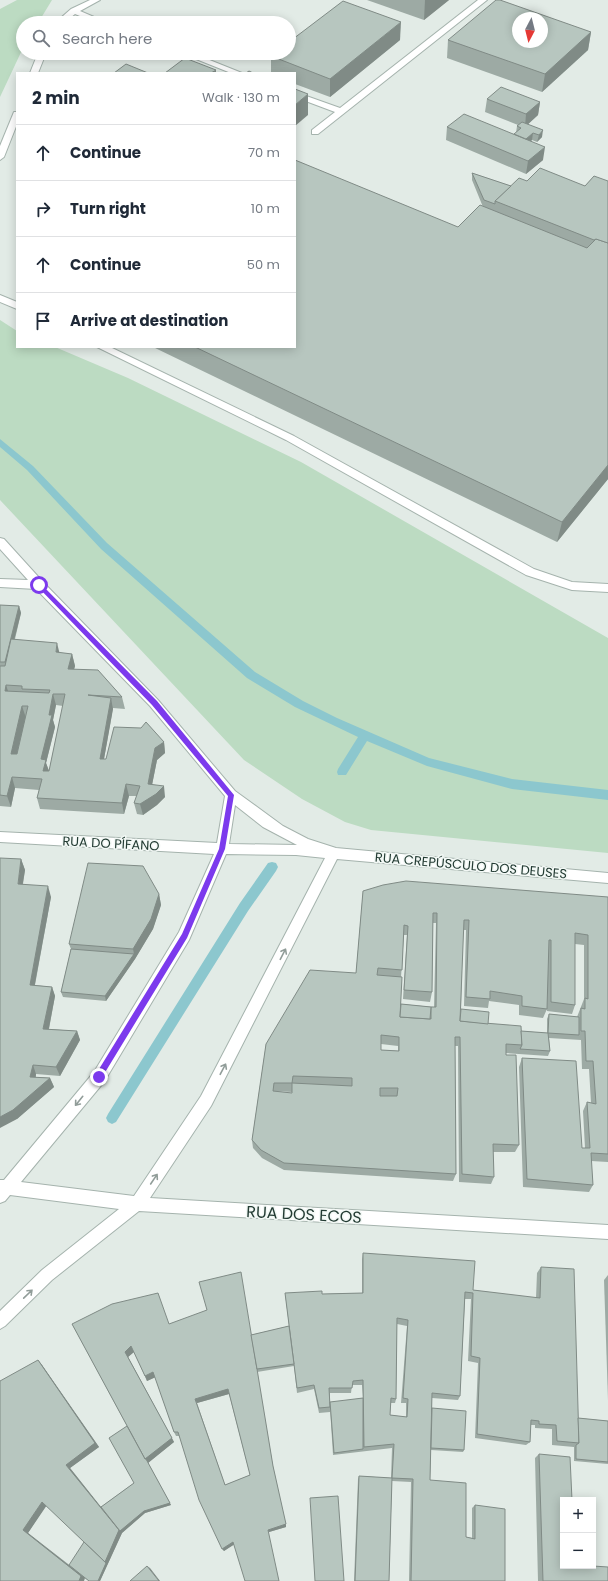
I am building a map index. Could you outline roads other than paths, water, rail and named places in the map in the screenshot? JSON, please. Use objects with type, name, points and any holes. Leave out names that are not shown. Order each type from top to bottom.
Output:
[{"type":"street","points":[[67,16],[96,0]]},
{"type":"street","points":[[314,132],[483,0]]},
{"type":"street","points":[[74,11],[86,16]]},
{"type":"street","points":[[34,72],[39,60]]},
{"type":"street","points":[[203,60],[235,72]]},
{"type":"street","points":[[296,94],[340,111]]},
{"type":"street","points":[[0,156],[16,116]]},
{"type":"street","points":[[0,298],[16,306]]},
{"type":"street","points":[[104,348],[290,438],[530,572],[572,586],[608,588]]},
{"type":"street","name":"RUA CREPÚSCULO DOS DEUSES","points":[[0,542],[39,585],[154,703],[231,795],[267,824],[287,836],[309,846],[334,853]]},
{"type":"street","points":[[0,583],[39,585]]},
{"type":"street","points":[[3,1190],[99,1077],[184,936],[222,849],[231,795]]},
{"type":"street","name":"RUA DO PÍFANO","points":[[0,837],[222,849]]},
{"type":"street","name":"RUA CREPÚSCULO DOS DEUSES","points":[[222,849],[296,850],[608,878]]},
{"type":"street","points":[[0,1321],[47,1275],[137,1204],[206,1101],[334,853]]},
{"type":"street","name":"RUA DOS ECOS","points":[[3,1190],[137,1204],[608,1232]]},
{"type":"waterway","points":[[0,442],[30,468],[104,546],[251,675],[299,704],[333,721],[427,762],[512,784],[608,795]]},
{"type":"waterway","points":[[342,772],[365,735]]},
{"type":"waterway","points":[[112,1118],[244,907],[272,867]]}]
